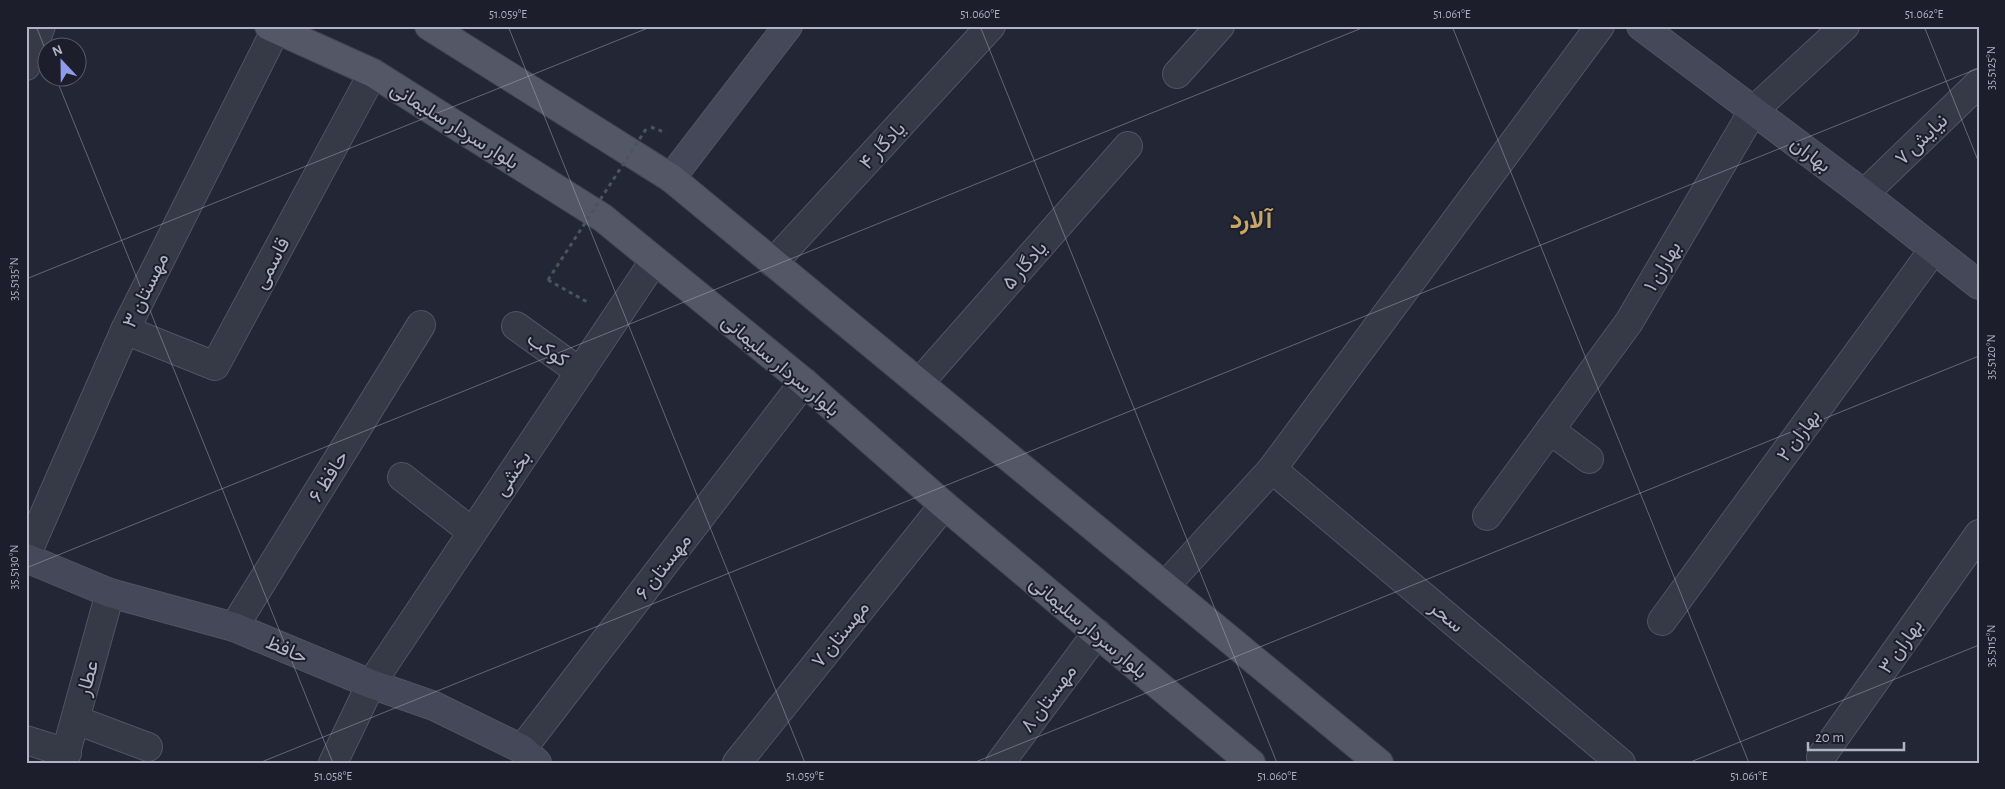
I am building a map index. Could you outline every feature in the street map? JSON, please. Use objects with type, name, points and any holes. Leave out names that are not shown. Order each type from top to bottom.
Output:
[{"type":"main road","points":[[432,27],[671,178],[1379,763]]},
{"type":"main road","name":"بلوار سردار سلیمانی","points":[[272,28],[373,74],[603,218],[804,382],[944,504],[1251,763]]},
{"type":"street","points":[[26,66],[41,26]]},
{"type":"street","points":[[671,178],[788,26]]},
{"type":"street","name":"یادگار ۴","points":[[773,263],[991,26]]},
{"type":"street","points":[[1177,74],[1220,26]]},
{"type":"street","points":[[1165,586],[1272,469],[1600,26]]},
{"type":"street","name":"بهاران","points":[[1641,26],[1864,194],[1979,285]]},
{"type":"street","name":"بهاران ۱","points":[[1487,516],[1629,322],[1753,110],[1845,26]]},
{"type":"street","name":"مهستان ۳","points":[[26,557],[125,330],[272,28]]},
{"type":"street","name":"قاسمی","points":[[125,330],[215,366],[373,74]]},
{"type":"street","name":"نیایش ۷","points":[[1864,194],[1979,83]]},
{"type":"street","name":"یادگار ۵","points":[[919,383],[1128,146]]},
{"type":"street","name":"بهاران ۲","points":[[1662,621],[1934,249]]},
{"type":"street","name":"بخشی","points":[[333,763],[371,684],[654,261]]},
{"type":"street","name":"حافظ ۶","points":[[234,627],[421,325]]},
{"type":"street","name":"کوکب","points":[[516,326],[580,372]]},
{"type":"street","name":"مهستان ۶","points":[[529,756],[804,382]]},
{"type":"street","points":[[1550,430],[1589,459]]},
{"type":"street","name":"سحر","points":[[1272,469],[1622,763]]},
{"type":"street","points":[[402,477],[472,532]]},
{"type":"street","name":"مهستان ۷","points":[[737,763],[944,504]]},
{"type":"street","name":"بهاران ۳","points":[[1821,757],[1979,534]]},
{"type":"street","name":"حافظ","points":[[26,557],[110,593],[234,627],[371,684],[434,706],[529,756]]},
{"type":"street","name":"عطار","points":[[65,758],[110,593]]},
{"type":"street","name":"مهستان ۸","points":[[1000,763],[1096,633]]},
{"type":"street","points":[[76,720],[148,747]]},
{"type":"street","points":[[26,740],[65,758]]},
{"type":"path","points":[[594,305],[548,280],[648,126],[666,133]]},
{"type":"district","name":"آلارد","points":[[1251,219]]}]
